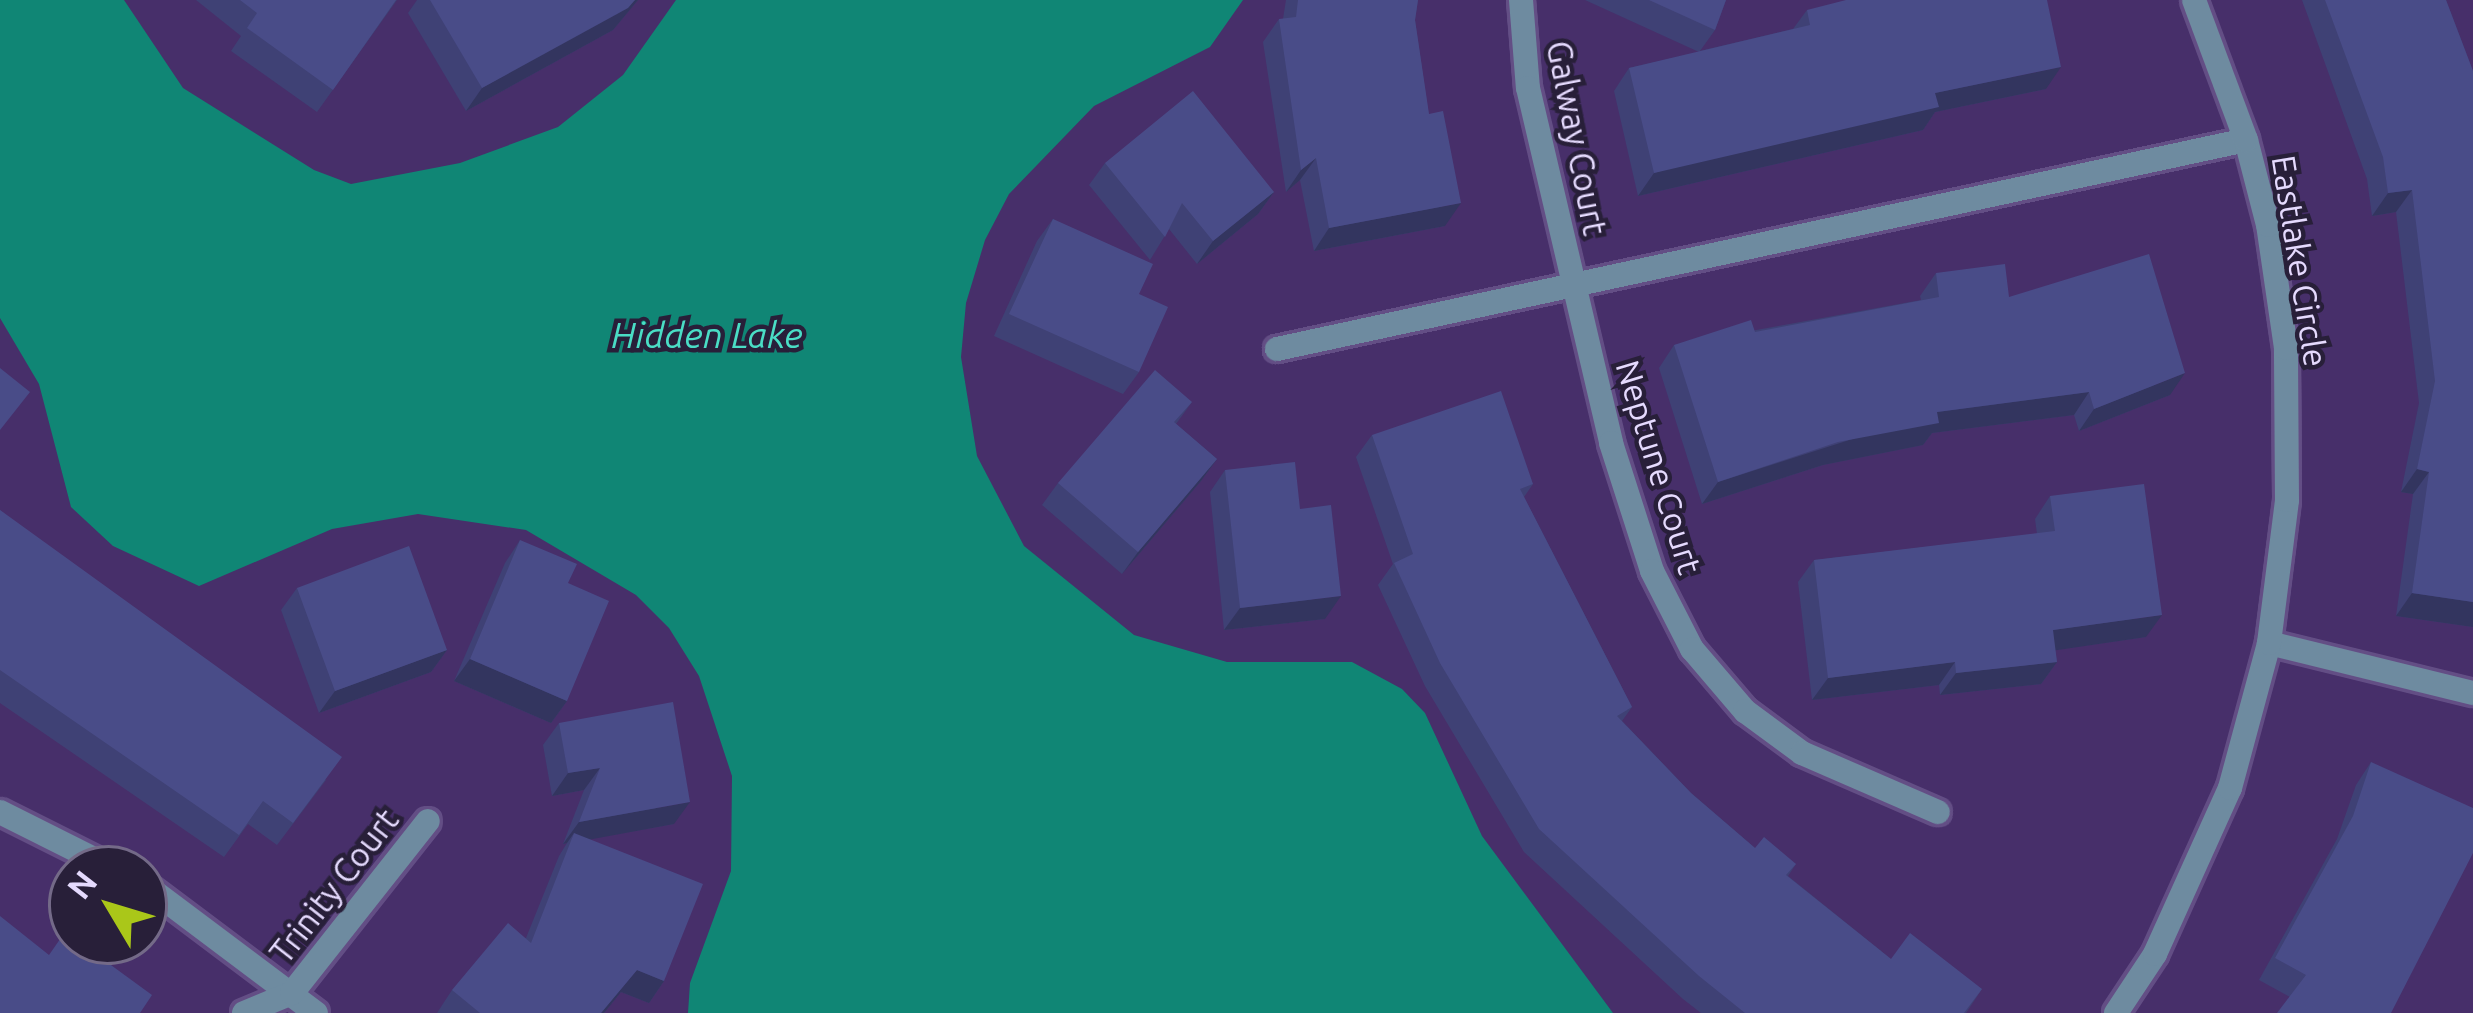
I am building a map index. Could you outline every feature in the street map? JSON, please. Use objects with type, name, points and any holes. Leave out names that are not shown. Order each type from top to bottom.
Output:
[{"type":"street","name":"Galway Court","points":[[1521,0],[1528,88],[1572,287]]},
{"type":"street","name":"Eastlake Circle","points":[[2116,1013],[2155,954],[2230,788],[2269,643],[2287,500],[2286,348],[2246,140],[2194,0]]},
{"type":"street","points":[[1277,349],[2246,140]]},
{"type":"street","name":"Neptune Court","points":[[1572,287],[1652,571],[1692,649],[1744,711],[1802,753],[1938,812]]},
{"type":"street","points":[[2269,643],[2473,693]]},
{"type":"street","points":[[0,812],[66,845]]},
{"type":"street","name":"Trinity Court","points":[[290,1003],[428,820]]},
{"type":"street","points":[[168,904],[290,1003],[316,1013]]},
{"type":"street","points":[[244,1013],[290,1003]]},
{"type":"water","name":"Hidden Lake","points":[[0,0],[124,0],[183,88],[314,170],[351,184],[460,163],[558,127],[623,75],[676,0],[1243,0],[1210,47],[1094,106],[1009,194],[985,240],[966,303],[961,357],[977,456],[1024,546],[1134,635],[1227,662],[1352,662],[1402,689],[1425,713],[1482,836],[1613,1013],[688,1013],[690,983],[731,871],[732,776],[699,676],[669,628],[636,595],[526,530],[418,514],[332,529],[199,586],[113,546],[71,507],[39,384],[0,318]]},
{"type":"building","points":[[240,0],[396,0],[333,90],[247,28],[257,13]]},
{"type":"building","points":[[430,0],[635,0],[482,88]]},
{"type":"building","points":[[1298,0],[1418,0],[1415,20],[1429,114],[1443,111],[1461,203],[1329,228],[1316,158],[1301,170],[1279,19],[1296,17]]},
{"type":"building","points":[[1649,0],[1726,0],[1715,30]]},
{"type":"building","points":[[1846,0],[2047,0],[2061,67],[1935,93],[1939,107],[1654,173],[1629,68],[1810,25],[1807,10]]},
{"type":"building","points":[[2325,0],[2446,0],[2473,71],[2473,602],[2412,593],[2429,472],[2417,469],[2435,381],[2412,190],[2388,193],[2383,157]]},
{"type":"building","points":[[1193,91],[1274,192],[1213,241],[1182,203],[1165,237],[1105,163]]},
{"type":"building","points":[[1053,219],[1153,264],[1139,294],[1168,307],[1139,372],[1009,314]]},
{"type":"building","points":[[2149,254],[2185,373],[2094,409],[2089,392],[1937,412],[1939,423],[1838,442],[1718,482],[1674,345],[1751,320],[1755,332],[1939,297],[1936,273],[2005,264],[2009,297]]},
{"type":"building","points":[[0,368],[30,392],[0,430]]},
{"type":"building","points":[[1155,370],[1192,402],[1174,422],[1217,459],[1138,552],[1058,483]]},
{"type":"building","points":[[1501,391],[1533,484],[1520,489],[1632,707],[1617,716],[1691,793],[1755,848],[1764,837],[1796,864],[1786,875],[1891,959],[1910,933],[1982,989],[1964,1013],[1745,1013],[1539,829],[1440,663],[1394,563],[1413,554],[1372,435]]},
{"type":"building","points":[[1295,462],[1300,509],[1331,505],[1341,596],[1240,608],[1225,470]]},
{"type":"building","points":[[2144,484],[2162,615],[2053,630],[2057,662],[1956,673],[1955,662],[1828,678],[1814,560],[2055,531],[2050,496]]},
{"type":"building","points":[[0,510],[342,757],[293,823],[263,801],[239,835],[0,670]]},
{"type":"building","points":[[520,540],[577,564],[568,583],[609,601],[567,701],[470,659]]},
{"type":"building","points":[[409,546],[447,650],[335,691],[297,588]]},
{"type":"building","points":[[673,702],[690,802],[579,822],[600,768],[568,773],[559,723]]},
{"type":"building","points":[[2371,762],[2473,808],[2473,853],[2391,1013],[2277,1013],[2306,975],[2275,958],[2353,816]]},
{"type":"building","points":[[574,833],[703,884],[664,981],[637,970],[601,1013],[480,1013],[452,990],[508,923],[531,943]]},
{"type":"building","points":[[0,916],[48,954],[48,965],[111,965],[152,995],[140,1013],[0,1013]]}]
